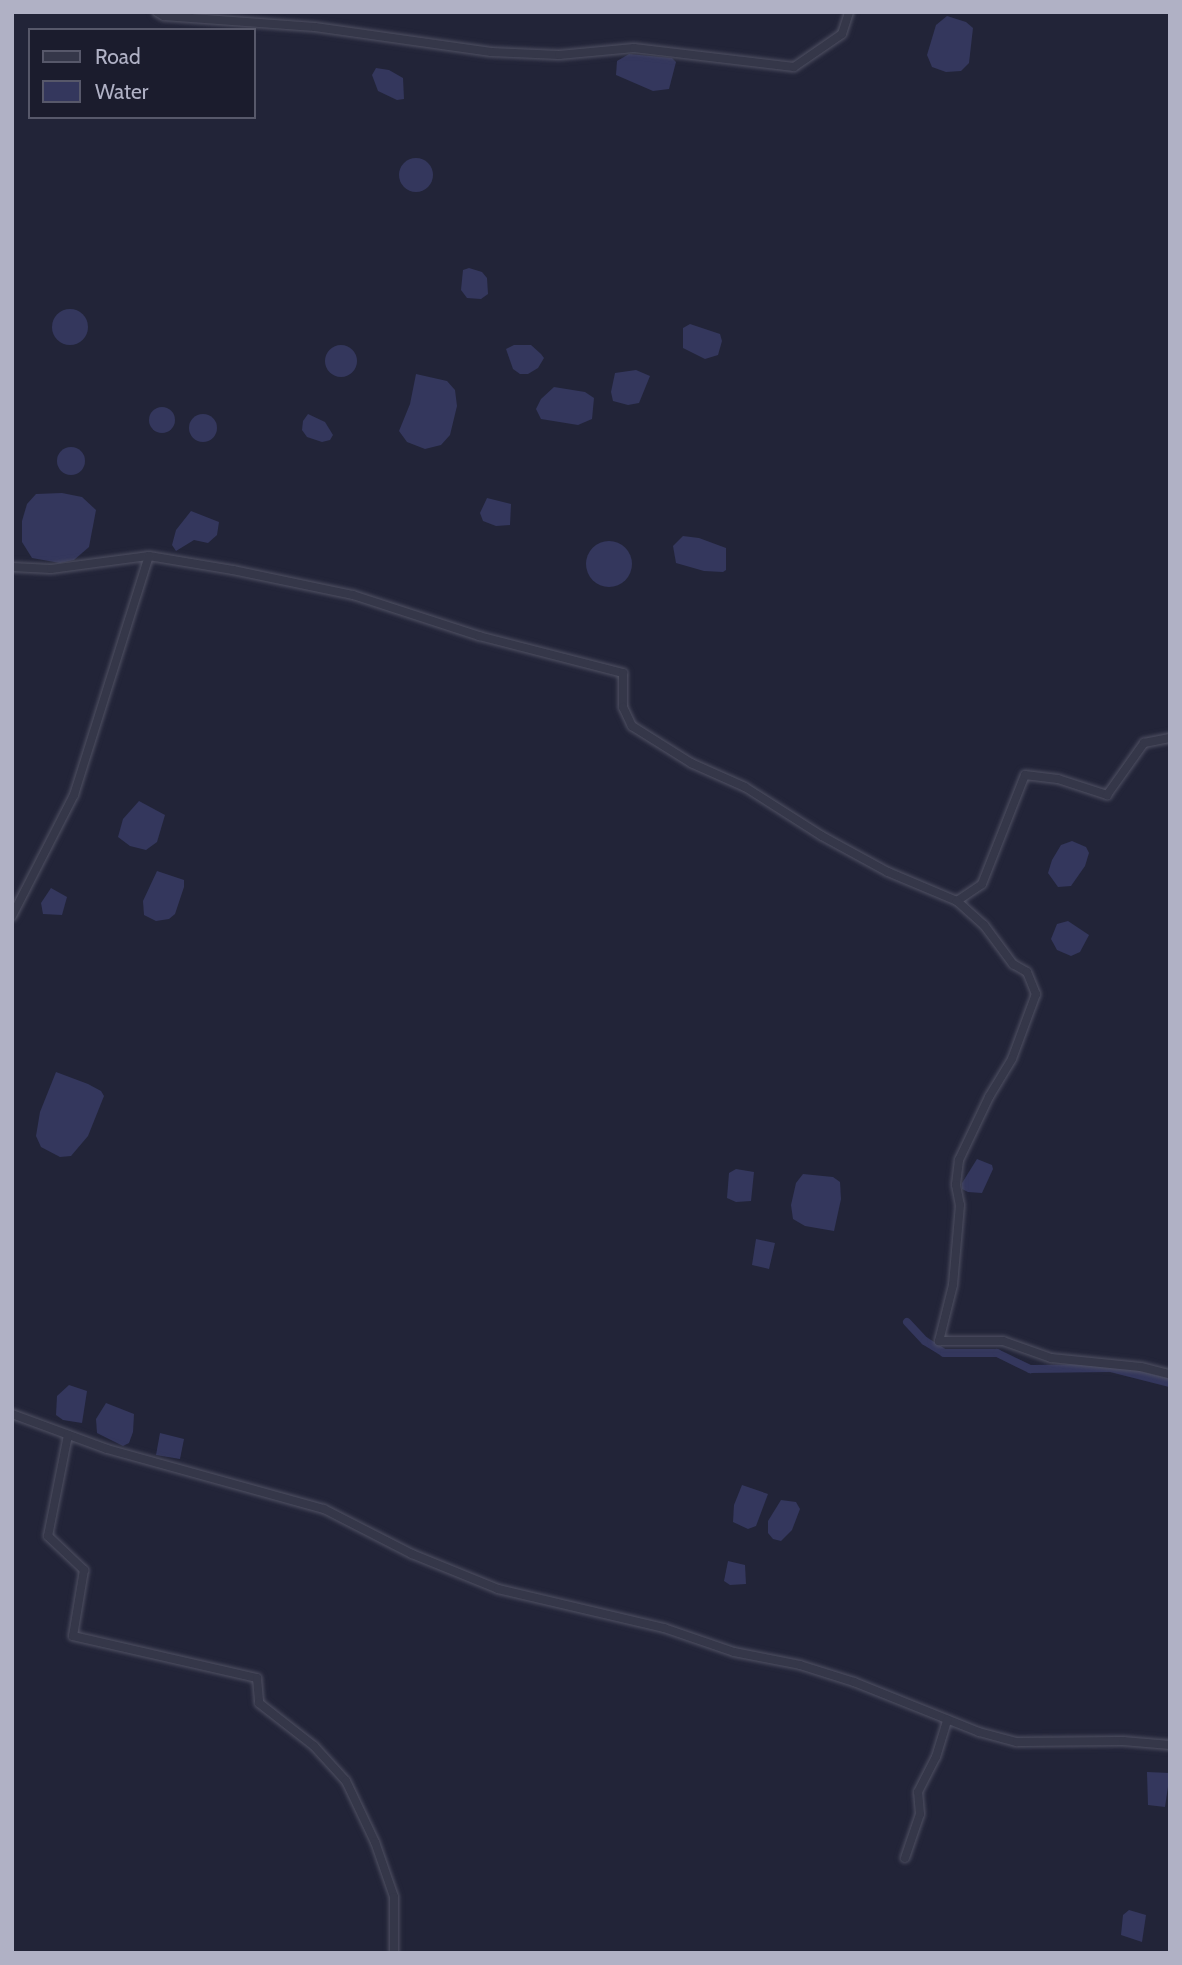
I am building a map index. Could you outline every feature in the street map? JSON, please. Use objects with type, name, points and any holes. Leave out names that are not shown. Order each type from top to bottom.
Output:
[{"type":"street","points":[[158,12],[164,16],[315,27],[491,52],[559,55],[634,48],[794,67],[842,34],[849,12]]},
{"type":"street","points":[[12,567],[51,569],[149,556],[352,595],[479,636],[623,673],[623,707],[632,726],[691,763],[745,787],[822,836],[888,872],[957,901],[984,925],[1013,964],[1027,972],[1036,994],[1012,1059],[960,1160],[956,1185],[960,1205],[953,1284],[939,1341],[1003,1341],[1051,1358],[1141,1367],[1170,1374]]},
{"type":"street","points":[[12,916],[74,795],[149,556]]},
{"type":"street","points":[[957,901],[982,884],[1025,775],[1058,779],[1107,795],[1144,743],[1170,738]]},
{"type":"street","points":[[12,1414],[68,1435],[186,1472],[219,1478],[324,1509],[412,1554],[498,1589],[664,1628],[734,1652],[800,1665],[853,1682],[979,1732],[1017,1742],[1124,1741],[1170,1745]]},
{"type":"street","points":[[68,1435],[48,1535],[84,1570],[73,1636],[257,1678],[259,1703],[314,1746],[346,1781],[375,1842],[394,1898],[394,1953]]},
{"type":"street","points":[[905,1858],[920,1814],[918,1792],[936,1756],[947,1720]]},
{"type":"water","points":[[947,16],[966,22],[973,28],[969,63],[961,71],[946,72],[932,67],[927,55],[936,25]]},
{"type":"water","points":[[629,54],[672,58],[676,62],[669,89],[653,91],[616,75],[617,61]]},
{"type":"water","points":[[376,68],[389,70],[403,78],[404,99],[397,100],[378,91],[372,75]]},
{"type":"water","points":[[416,158],[428,163],[433,175],[428,187],[416,192],[404,187],[399,175],[404,163]]},
{"type":"water","points":[[469,268],[482,272],[487,278],[488,294],[481,299],[467,298],[461,290],[463,270]]},
{"type":"water","points":[[70,309],[83,314],[88,327],[83,340],[70,345],[57,340],[52,327],[57,314]]},
{"type":"water","points":[[690,324],[720,334],[722,341],[718,355],[705,359],[683,348],[683,328]]},
{"type":"water","points":[[341,345],[352,350],[357,361],[352,372],[341,377],[330,372],[325,361],[330,350]]},
{"type":"water","points":[[514,345],[531,345],[541,354],[544,358],[538,368],[528,374],[520,374],[513,369],[506,349]]},
{"type":"water","points":[[636,370],[650,376],[639,403],[628,405],[613,401],[611,392],[615,373]]},
{"type":"water","points":[[416,374],[447,381],[455,390],[457,406],[450,435],[441,445],[425,449],[407,442],[399,431],[410,404]]},
{"type":"water","points":[[554,387],[585,392],[594,398],[592,419],[578,425],[541,419],[536,409],[541,399]]},
{"type":"water","points":[[162,407],[171,411],[175,420],[171,429],[162,433],[153,429],[149,420],[153,411]]},
{"type":"water","points":[[203,414],[213,418],[217,428],[213,438],[203,442],[193,438],[189,428],[193,418]]},
{"type":"water","points":[[308,414],[325,422],[333,435],[330,440],[322,442],[307,437],[302,430],[303,421]]},
{"type":"water","points":[[71,447],[81,451],[85,461],[81,471],[71,475],[61,471],[57,461],[61,451]]},
{"type":"water","points":[[62,493],[82,497],[96,510],[89,547],[74,560],[60,563],[32,558],[22,542],[22,521],[27,504],[36,494]]},
{"type":"water","points":[[487,498],[511,504],[510,525],[496,526],[483,521],[480,513]]},
{"type":"water","points":[[191,511],[219,522],[217,535],[208,543],[194,540],[176,551],[172,545],[176,530]]},
{"type":"water","points":[[683,536],[699,538],[726,548],[726,570],[704,571],[676,563],[673,546]]},
{"type":"water","points":[[609,541],[625,548],[632,564],[625,580],[609,587],[593,580],[586,564],[593,548]]},
{"type":"water","points":[[139,801],[165,815],[157,842],[146,850],[130,846],[118,837],[123,819]]},
{"type":"water","points":[[1072,841],[1086,847],[1089,853],[1085,866],[1071,886],[1058,887],[1048,873],[1061,845]]},
{"type":"water","points":[[157,871],[184,880],[184,887],[175,914],[169,919],[156,921],[144,915],[143,901]]},
{"type":"water","points":[[51,888],[67,897],[62,915],[43,914],[41,903]]},
{"type":"water","points":[[1068,921],[1089,935],[1080,952],[1071,956],[1057,950],[1051,939],[1057,924]]},
{"type":"water","points":[[56,1072],[88,1084],[101,1091],[104,1096],[88,1136],[71,1156],[60,1157],[41,1147],[36,1136],[40,1112]]},
{"type":"water","points":[[977,1159],[992,1165],[993,1169],[982,1193],[962,1189],[962,1183]]},
{"type":"water","points":[[736,1169],[754,1172],[751,1201],[736,1202],[727,1198],[729,1173]]},
{"type":"water","points":[[803,1174],[833,1177],[840,1182],[841,1199],[834,1231],[805,1226],[793,1219],[791,1205],[796,1183]]},
{"type":"water","points":[[756,1239],[775,1243],[769,1269],[752,1265]]},
{"type":"water","points":[[69,1385],[87,1391],[82,1423],[63,1420],[56,1415],[57,1396]]},
{"type":"water","points":[[106,1403],[134,1414],[133,1432],[129,1443],[123,1446],[97,1433],[96,1419]]},
{"type":"water","points":[[160,1433],[184,1439],[180,1459],[156,1455]]},
{"type":"water","points":[[742,1485],[768,1494],[756,1526],[748,1529],[733,1522],[734,1505]]},
{"type":"water","points":[[781,1500],[796,1502],[800,1509],[792,1530],[781,1541],[773,1539],[768,1533],[768,1521]]},
{"type":"water","points":[[728,1561],[745,1565],[746,1584],[730,1585],[724,1581]]},
{"type":"water","points":[[1147,1772],[1170,1773],[1165,1807],[1148,1805]]},
{"type":"water","points":[[1129,1910],[1146,1915],[1142,1942],[1121,1935],[1123,1915]]},
{"type":"waterway","points":[[907,1322],[925,1341],[944,1353],[997,1353],[1030,1369],[1111,1368],[1170,1383]]}]
